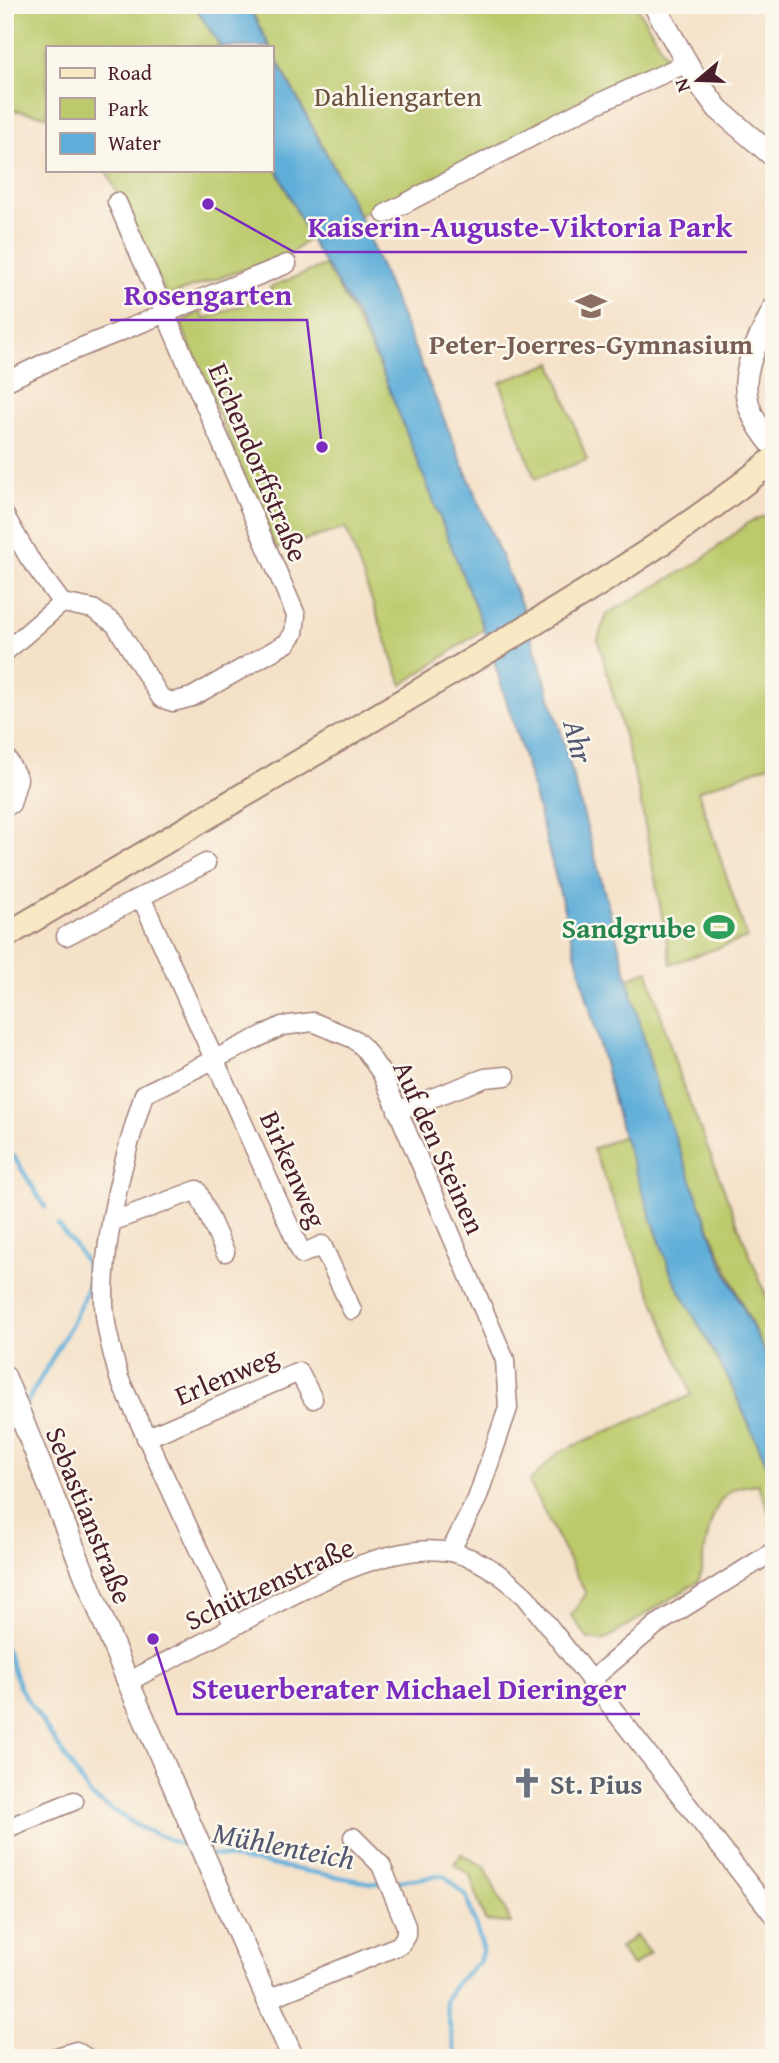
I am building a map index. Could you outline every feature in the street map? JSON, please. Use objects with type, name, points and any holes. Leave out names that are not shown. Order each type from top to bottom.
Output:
[{"type":"main road","points":[[5,936],[581,594],[672,536],[774,458]]},
{"type":"street","points":[[654,5],[687,63],[718,108],[774,157]]},
{"type":"street","points":[[385,214],[579,112],[687,63]]},
{"type":"street","name":"Eichendorffstraße","points":[[62,603],[105,615],[115,624],[161,698],[173,702],[192,696],[287,643],[294,634],[296,615],[117,202]]},
{"type":"street","points":[[5,382],[55,358],[287,264]]},
{"type":"street","points":[[774,309],[750,356],[744,374],[744,390],[752,419],[774,447]]},
{"type":"street","points":[[5,516],[29,558],[62,603],[5,652]]},
{"type":"street","points":[[5,755],[18,779],[11,804]]},
{"type":"street","points":[[66,936],[206,863]]},
{"type":"street","points":[[141,897],[216,1058]]},
{"type":"street","name":"Auf den Steinen","points":[[234,1626],[119,1378],[109,1343],[104,1295],[111,1222],[144,1094],[282,1026],[313,1022],[354,1039],[364,1048],[382,1074],[505,1360],[508,1408],[477,1499],[450,1552]]},
{"type":"street","name":"Birkenweg","points":[[216,1058],[302,1254],[322,1245],[352,1310]]},
{"type":"street","points":[[397,1111],[485,1078],[506,1076]]},
{"type":"street","points":[[111,1222],[197,1190],[225,1252]]},
{"type":"street","name":"Erlenweg","points":[[146,1438],[299,1372],[313,1399]]},
{"type":"street","name":"Sebastianstraße","points":[[5,1377],[128,1682],[268,1999],[288,2056]]},
{"type":"street","points":[[590,1681],[656,1625],[774,1551]]},
{"type":"street","name":"Schützenstraße","points":[[128,1682],[319,1582],[408,1553],[450,1552],[488,1566],[505,1577],[526,1597],[774,1916]]},
{"type":"street","points":[[5,1829],[74,1801]]},
{"type":"street","points":[[268,1999],[400,1945],[406,1936],[406,1926],[384,1871],[353,1837]]},
{"type":"street","points":[[53,2058],[76,2051],[86,2058]]},
{"type":"green space","points":[[5,5],[194,5],[220,46],[46,46],[46,116],[13,110],[5,101]]},
{"type":"green space","name":"Dahliengarten","points":[[248,5],[636,5],[670,63],[359,215],[273,52],[273,46],[270,46]]},
{"type":"green space","points":[[273,160],[309,238],[292,253],[167,296],[107,172],[273,172]]},
{"type":"green space","points":[[325,265],[350,308],[393,397],[484,629],[402,685],[346,528],[275,549],[180,322],[201,312],[204,319],[272,294],[270,287]]},
{"type":"green space","points":[[552,363],[587,460],[535,479],[500,382]]},
{"type":"green space","points":[[774,512],[774,763],[698,791],[747,938],[671,964],[638,788],[598,639],[607,614],[699,562],[749,522]]},
{"type":"green space","points":[[648,971],[679,1075],[774,1316],[774,1372],[690,1179],[639,1030],[626,979]]},
{"type":"green space","points":[[623,1136],[672,1276],[729,1380],[774,1480],[774,1524],[758,1484],[739,1487],[726,1494],[713,1516],[699,1581],[603,1641],[588,1639],[571,1615],[586,1594],[529,1482],[559,1452],[692,1395],[593,1149]]},
{"type":"green space","points":[[461,1854],[485,1867],[511,1923],[485,1921],[470,1875],[454,1864]]},
{"type":"green space","points":[[636,1935],[650,1953],[633,1966],[619,1949]]},
{"type":"water","points":[[194,5],[248,5],[269,46],[220,46]]},
{"type":"water","points":[[273,53],[359,215],[523,609],[565,746],[658,1091],[722,1263],[774,1372],[774,1480],[729,1380],[672,1276],[623,1136],[527,767],[484,629],[380,366],[356,314],[309,238],[273,160]]},
{"type":"waterway","name":"Mühlenteich","points":[[13,1155],[45,1207]]},
{"type":"waterway","name":"Mühlenteich","points":[[24,1407],[73,1321],[87,1287],[89,1276],[85,1262],[58,1225]]},
{"type":"waterway","name":"Mühlenteich","points":[[5,1647],[20,1688],[91,1796],[139,1827],[195,1850]]},
{"type":"waterway","name":"Mühlenteich","points":[[211,1854],[372,1883],[385,1883]]},
{"type":"waterway","name":"Mühlenteich","points":[[393,1882],[444,1875],[466,1896],[483,1949],[479,1962],[457,1982],[445,2000],[456,2058]]},
{"type":"place","name":"Kaiserin-Auguste-Viktoria Park","points":[[208,204]]},
{"type":"place","name":"Peter-Joerres-Gymnasium","points":[[591,306]]},
{"type":"place","name":"Rosengarten","points":[[322,447]]},
{"type":"place","name":"Sandgrube","points":[[719,927]]},
{"type":"place","name":"Steuerberater Michael Dieringer","points":[[153,1639]]},
{"type":"place","name":"St. Pius","points":[[527,1783]]},
{"type":"water label","name":"Ahr","points":[[579,741]]}]
